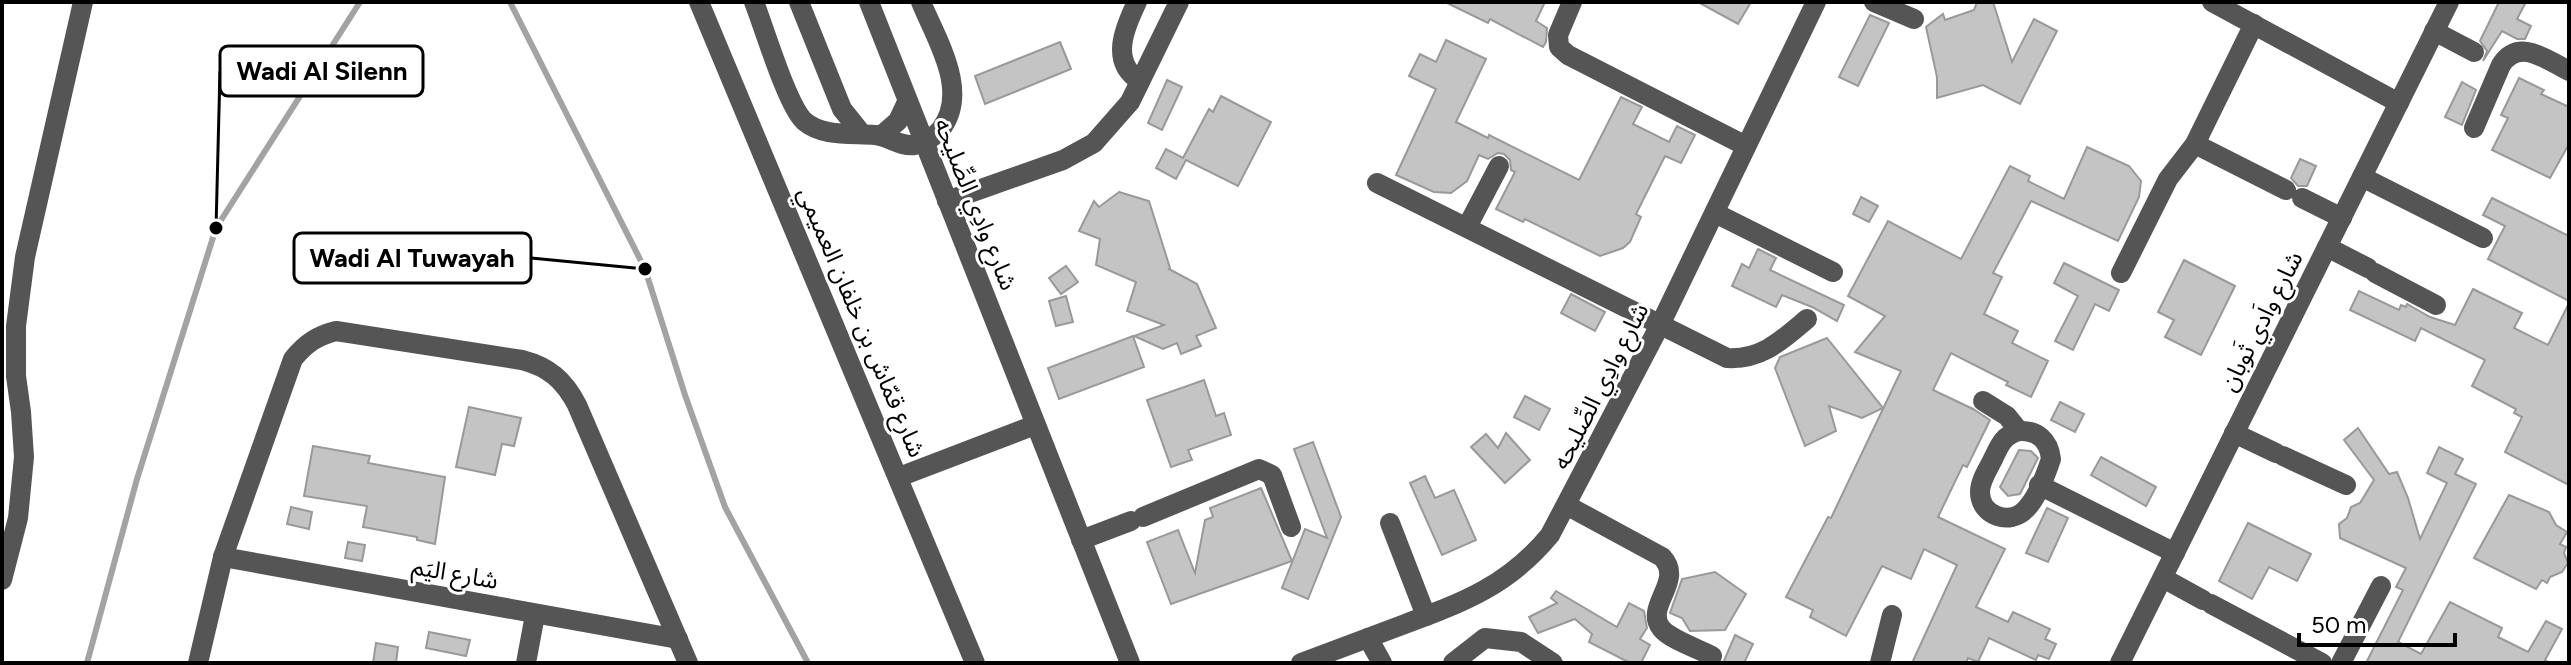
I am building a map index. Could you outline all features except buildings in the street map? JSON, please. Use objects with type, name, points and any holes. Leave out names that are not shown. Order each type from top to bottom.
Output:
[{"type":"street","points":[[2,580],[18,518],[24,457],[16,376],[16,326],[23,271],[83,2]]},
{"type":"street","name":"شارع قمّاش بن خلفان العميمي","points":[[699,2],[975,663]]},
{"type":"street","points":[[754,2],[798,113],[813,127],[824,132],[872,135],[902,145],[924,143],[933,137],[951,110],[952,78],[921,2]]},
{"type":"street","points":[[799,2],[842,109],[872,135]]},
{"type":"street","name":"شارع وادِي الصِّليحه","points":[[869,2],[1130,663]]},
{"type":"street","points":[[1137,2],[1125,27],[1121,51],[1130,72],[1140,81]]},
{"type":"street","points":[[947,201],[1079,153],[1094,143],[1130,102],[1179,2]]},
{"type":"street","points":[[1572,2],[1558,35],[1559,47],[1568,55],[1746,146]]},
{"type":"street","name":"شارع وادِي الصِّليحه","points":[[1301,663],[1461,603],[1513,574],[1550,535],[1568,506],[1661,323],[1816,2]]},
{"type":"street","points":[[1874,2],[1904,11]]},
{"type":"street","name":"شارع واَدي ثَوبان","points":[[2120,663],[2449,2]]},
{"type":"street","points":[[2223,4],[2399,103]]},
{"type":"street","points":[[2121,273],[2168,179],[2195,144],[2254,24]]},
{"type":"street","points":[[2434,31],[2487,58],[2506,58],[2523,50],[2530,51],[2569,71]]},
{"type":"street","points":[[2474,128],[2487,58]]},
{"type":"street","points":[[872,135],[898,121],[907,102]]},
{"type":"street","points":[[2195,144],[2342,218]]},
{"type":"street","points":[[1467,227],[1499,166]]},
{"type":"street","points":[[2362,177],[2483,238]]},
{"type":"street","points":[[1377,183],[1727,358],[1742,359],[1772,348],[1807,319]]},
{"type":"street","points":[[1715,213],[1833,272]]},
{"type":"street","points":[[2327,247],[2436,305]]},
{"type":"street","points":[[198,663],[223,557],[293,359],[304,345],[319,335],[336,331],[522,360],[548,369],[569,388],[688,663]]},
{"type":"street","points":[[1983,401],[2007,416],[2019,431]]},
{"type":"street","points":[[899,477],[1035,425]]},
{"type":"street","points":[[2019,431],[2041,437],[2050,451],[2049,466],[2028,508],[2008,518],[1994,515],[1980,496],[1982,483],[2004,438],[2019,431]]},
{"type":"street","points":[[2234,433],[2346,485]]},
{"type":"street","points":[[1081,540],[1259,469],[1267,470],[1272,475],[1291,527]]},
{"type":"street","points":[[2039,485],[2175,553]]},
{"type":"street","points":[[1568,506],[1668,563],[1669,578],[1658,610],[1658,623],[1666,633],[1712,656]]},
{"type":"street","points":[[1390,523],[1426,616]]},
{"type":"street","name":"شارع اليَم","points":[[223,557],[678,639]]},
{"type":"street","points":[[2163,578],[2322,663]]},
{"type":"street","points":[[2341,663],[2381,586]]},
{"type":"street","points":[[526,663],[535,615]]},
{"type":"street","points":[[1880,663],[1892,615]]},
{"type":"street","points":[[1368,638],[1382,663]]},
{"type":"street","points":[[1453,663],[1485,638],[1521,642],[1553,663]]},
{"type":"waterway","points":[[87,663],[137,479],[216,228],[360,2]]},
{"type":"waterway","points":[[510,2],[645,269],[725,507],[808,663]]},
{"type":"place","name":"Wadi Al Silenn","points":[[216,228]]},
{"type":"place","name":"Wadi Al Tuwayah","points":[[645,269]]}]
